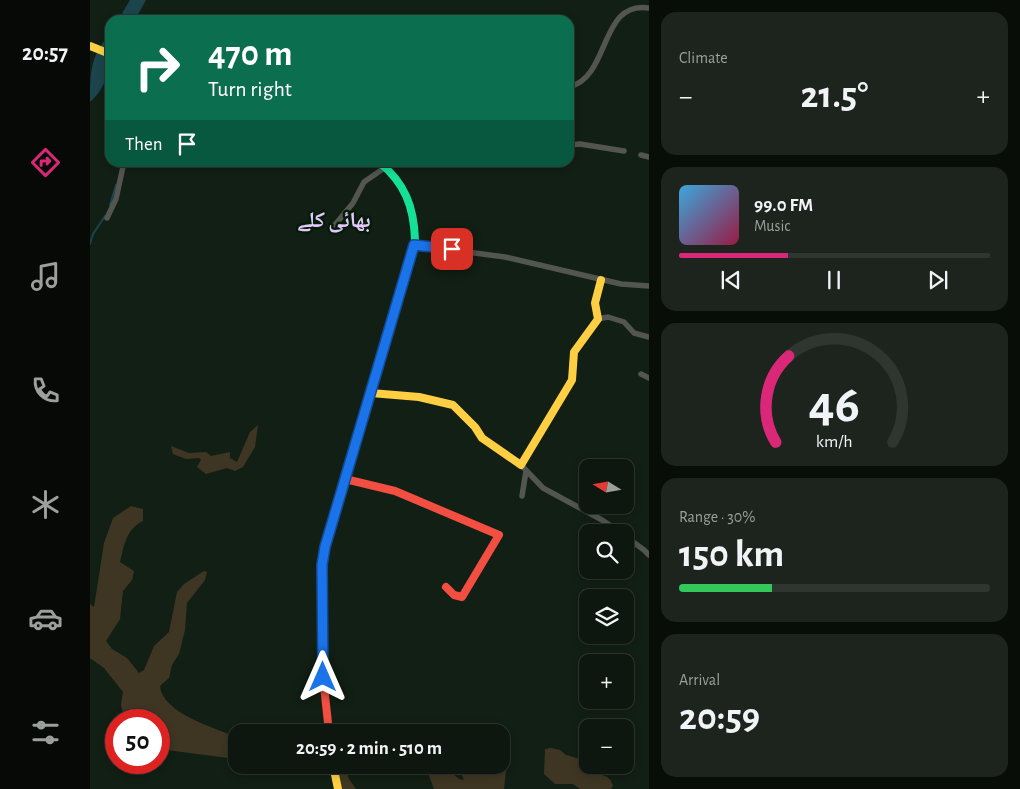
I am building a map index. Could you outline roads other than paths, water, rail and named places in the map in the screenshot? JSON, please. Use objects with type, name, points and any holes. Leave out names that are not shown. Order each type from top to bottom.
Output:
[{"type":"street","points":[[574,84],[583,78],[595,65],[617,14],[626,7],[643,6],[649,8]]},
{"type":"street","points":[[90,46],[105,52]]},
{"type":"street","points":[[574,145],[624,151]]},
{"type":"street","points":[[641,155],[649,157]]},
{"type":"street","points":[[107,218],[116,199],[123,167]]},
{"type":"street","points":[[334,226],[353,203],[364,182],[380,167]]},
{"type":"street","points":[[328,724],[323,677],[322,565],[325,547],[414,245],[415,218],[411,202],[401,184],[384,167]]},
{"type":"street","points":[[414,245],[506,257],[601,280],[649,286]]},
{"type":"street","points":[[598,319],[594,303],[601,280]]},
{"type":"street","points":[[522,496],[524,468],[572,380],[574,352],[598,319],[608,317],[624,322],[634,333],[649,337]]},
{"type":"street","points":[[641,374],[649,378]]},
{"type":"street","points":[[371,392],[419,397],[453,405],[475,427],[482,438],[496,446],[524,468],[543,488],[608,524]]},
{"type":"street","points":[[345,479],[395,490],[499,535],[462,597],[454,595],[446,587]]},
{"type":"street","points":[[634,543],[649,555]]},
{"type":"street","points":[[335,774],[338,789]]},
{"type":"water","points":[[130,0],[146,0],[138,15],[121,15]]},
{"type":"water","points":[[105,40],[105,81],[97,95],[90,102],[92,65]]},
{"type":"waterway","points":[[110,205],[116,185]]},
{"type":"waterway","points":[[90,244],[93,234],[105,216]]},
{"type":"district","name":"بھائی كلے","points":[[334,219]]}]
